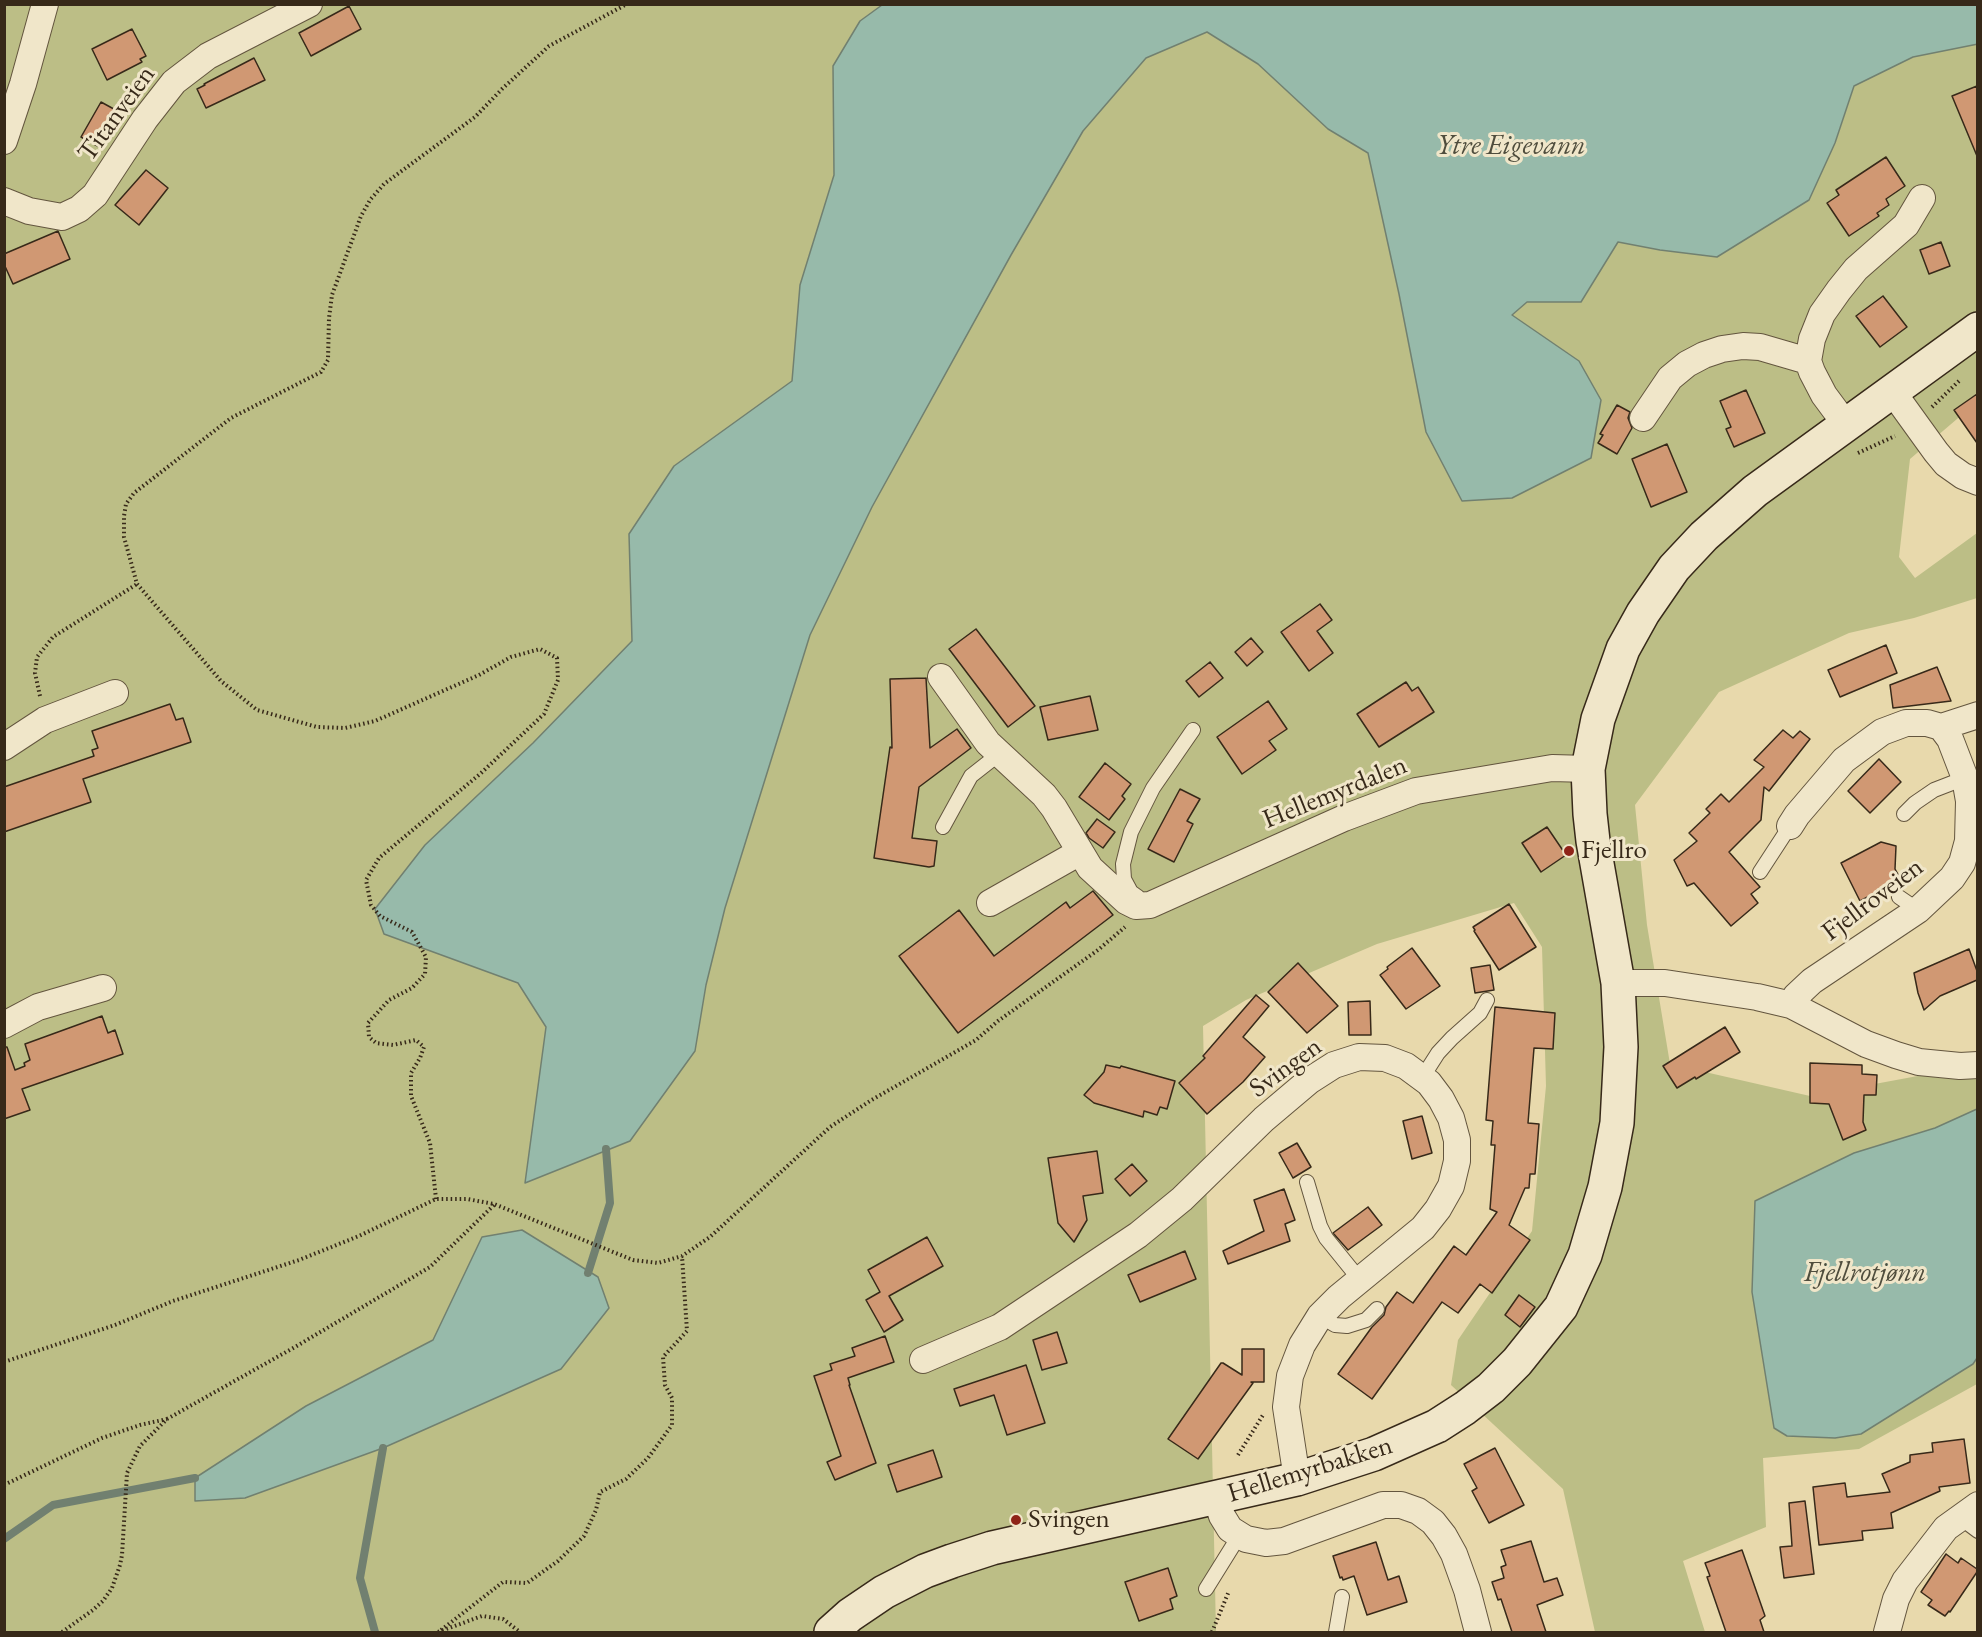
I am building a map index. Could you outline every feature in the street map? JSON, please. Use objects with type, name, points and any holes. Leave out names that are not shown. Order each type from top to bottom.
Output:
[{"type":"street","points":[[4,141],[24,84],[45,4]]},
{"type":"street","name":"Titanveien","points":[[4,201],[30,211],[62,217],[79,209],[95,195],[145,119],[174,82],[208,56],[309,4]]},
{"type":"street","points":[[1852,439],[1812,372],[1809,361],[1812,339],[1822,314],[1839,290],[1856,269],[1906,225],[1922,198]]},
{"type":"street","name":"Hellemyrbakken","points":[[831,1632],[850,1615],[884,1592],[925,1571],[952,1561],[992,1548],[1297,1479],[1374,1455],[1437,1425],[1466,1408],[1491,1388],[1517,1362],[1561,1307],[1585,1255],[1598,1218],[1617,1123],[1621,1047],[1618,983],[1593,841],[1588,769],[1598,719],[1623,649],[1643,613],[1674,568],[1695,544],[1736,507],[1852,439],[1892,391],[1977,329]]},
{"type":"street","points":[[1643,418],[1670,378],[1687,364],[1704,355],[1743,346],[1760,347],[1809,361]]},
{"type":"street","points":[[1892,391],[1946,464],[1963,476],[1977,482]]},
{"type":"street","points":[[941,677],[988,743],[1044,795],[1089,868],[1126,901],[1136,906],[1150,905]]},
{"type":"street","points":[[4,747],[45,720],[115,693]]},
{"type":"street","points":[[1791,826],[1797,814],[1844,760],[1882,732],[1906,723],[1927,723],[1941,727],[1977,714]]},
{"type":"street","name":"Fjellroveien","points":[[1791,1005],[1796,996],[1812,981],[1908,903],[1965,869],[1962,863],[1970,822],[1969,801],[1965,778],[1950,739],[1941,727]]},
{"type":"street","name":"Hellemyrdalen","points":[[1150,905],[1344,818],[1397,797],[1439,786],[1552,768],[1588,769]]},
{"type":"street","points":[[990,903],[1080,852]]},
{"type":"street","points":[[1618,983],[1665,983],[1757,997],[1791,1005],[1866,1044],[1896,1055],[1919,1062],[1960,1066],[1977,1065]]},
{"type":"street","points":[[4,1025],[38,1007],[103,988]]},
{"type":"street","name":"Svingen","points":[[923,1360],[1000,1327],[1138,1235],[1182,1199],[1287,1098],[1334,1065],[1359,1057],[1385,1058],[1406,1066],[1428,1083],[1442,1099],[1451,1118],[1457,1140],[1457,1161],[1451,1186],[1438,1209],[1423,1228],[1320,1316],[1302,1345],[1290,1376],[1287,1401],[1297,1479]]},
{"type":"street","points":[[1216,1498],[1230,1529],[1246,1539],[1266,1543],[1284,1541],[1383,1505],[1401,1505],[1418,1511],[1433,1522],[1454,1554],[1467,1590],[1478,1632]]},
{"type":"street","points":[[1887,1632],[1896,1599],[1905,1581],[1946,1528],[1973,1517]]},
{"type":"lane","points":[[1150,905],[1131,892],[1124,879],[1123,864],[1131,832],[1142,807],[1193,730]]},
{"type":"lane","points":[[943,827],[971,776],[999,754]]},
{"type":"lane","points":[[1904,814],[1934,790],[1965,778]]},
{"type":"lane","points":[[1760,872],[1791,826]]},
{"type":"lane","points":[[1422,1078],[1438,1053],[1480,1013],[1487,1000]]},
{"type":"lane","points":[[1307,1182],[1320,1226],[1326,1238],[1360,1280]]},
{"type":"lane","points":[[1320,1316],[1335,1325],[1347,1326],[1366,1320],[1377,1309]]},
{"type":"lane","points":[[1206,1589],[1234,1544],[1237,1534]]},
{"type":"lane","points":[[1336,1632],[1342,1597]]},
{"type":"path","points":[[436,1199],[430,1143],[411,1096],[411,1072],[424,1047],[416,1040],[393,1045],[376,1043],[369,1038],[368,1023],[389,1000],[412,988],[426,974],[426,957],[412,932],[380,916],[371,905],[366,880],[379,858],[480,774],[544,714],[558,680],[557,658],[540,649],[520,654],[375,721],[345,728],[317,728],[257,710],[221,681],[137,584],[124,537],[124,516],[126,504],[134,493],[231,418],[321,372],[328,360],[332,295],[362,216],[370,200],[384,184],[475,117],[549,46],[627,4]]},
{"type":"path","points":[[1852,439],[1891,438],[1941,400],[1963,377]]},
{"type":"path","points":[[45,720],[35,673],[37,657],[53,638],[137,584]]},
{"type":"path","points":[[4,1362],[115,1325],[172,1301],[299,1260],[359,1236],[436,1199],[467,1199],[494,1204],[633,1260],[658,1263],[682,1256],[710,1237],[830,1127],[870,1101],[976,1040],[998,1021],[1098,950],[1150,905]]},
{"type":"path","points":[[62,1632],[93,1611],[112,1588],[122,1555],[127,1473],[140,1446],[167,1419],[430,1267],[494,1204]]},
{"type":"path","points":[[439,1631],[503,1582],[527,1583],[558,1561],[584,1536],[596,1510],[600,1492],[626,1479],[648,1458],[672,1425],[672,1398],[664,1385],[663,1357],[687,1331],[682,1256]]},
{"type":"path","points":[[1238,1455],[1268,1407],[1274,1402],[1287,1401]]},
{"type":"path","points":[[4,1485],[102,1438],[140,1425],[167,1419]]},
{"type":"path","points":[[439,1631],[482,1616],[503,1619],[520,1632]]},
{"type":"green space","points":[[5,5],[1183,5],[1184,42],[1207,32],[1258,64],[1328,129],[1368,153],[1426,432],[1579,361],[1512,315],[1527,302],[1581,302],[1618,242],[1660,250],[1835,144],[1854,86],[1913,57],[1977,44],[1977,402],[1910,459],[1899,557],[1915,578],[1977,533],[1977,598],[1914,618],[1849,633],[1719,692],[1635,805],[1647,925],[1670,1064],[1810,1096],[1977,1065],[1977,1109],[1935,1128],[1854,1153],[1755,1201],[1774,1428],[1788,1436],[1835,1438],[1973,1364],[1977,1358],[1977,1384],[1859,1449],[1763,1458],[1766,1527],[1683,1561],[1705,1632],[1595,1632],[1563,1489],[1451,1385],[1458,1340],[1532,1231],[1546,1086],[1542,947],[1514,903],[1377,944],[1246,1000],[1203,1026],[1216,1632],[5,1632]]},
{"type":"water","name":"Ytre Eigevann","points":[[1977,4],[1978,44],[1913,57],[1854,86],[1835,143],[1809,200],[1717,257],[1618,242],[1581,302],[1527,302],[1512,315],[1579,361],[1601,400],[1591,458],[1512,498],[1462,501],[1426,432],[1368,153],[1328,129],[1258,64],[1207,32],[1146,58],[1083,131],[1011,255],[872,507],[810,635],[725,908],[706,985],[695,1051],[630,1141],[525,1183],[546,1027],[518,983],[384,934],[375,909],[425,845],[533,743],[632,641],[629,534],[674,466],[792,381],[800,285],[834,175],[833,66],[860,21],[882,5]]},
{"type":"water","name":"Fjellrotjønn","points":[[1977,1109],[1977,1358],[1973,1364],[1861,1434],[1835,1438],[1787,1436],[1774,1428],[1752,1292],[1755,1201],[1854,1153],[1935,1128]]},
{"type":"water","points":[[522,1230],[598,1277],[609,1308],[561,1369],[383,1448],[245,1498],[195,1501],[195,1478],[306,1406],[433,1340],[482,1237]]},
{"type":"building","points":[[349,6],[361,29],[311,56],[299,33]]},
{"type":"building","points":[[132,29],[146,56],[140,59],[142,62],[107,80],[92,49]]},
{"type":"building","points":[[254,58],[265,80],[206,108],[197,89]]},
{"type":"building","points":[[1977,86],[1977,156],[1952,96]]},
{"type":"building","points":[[101,102],[123,114],[103,149],[81,137]]},
{"type":"building","points":[[1886,157],[1905,186],[1886,199],[1889,205],[1877,213],[1879,216],[1849,236],[1827,203],[1839,195],[1836,190]]},
{"type":"building","points":[[146,170],[168,188],[139,225],[115,205]]},
{"type":"building","points":[[58,231],[70,259],[13,284],[4,264],[4,254]]},
{"type":"building","points":[[1941,242],[1950,266],[1929,274],[1920,250]]},
{"type":"building","points":[[1883,296],[1907,327],[1880,347],[1856,316]]},
{"type":"building","points":[[1746,390],[1765,433],[1734,447],[1726,429],[1731,427],[1720,401]]},
{"type":"building","points":[[1977,394],[1977,443],[1954,410]]},
{"type":"building","points":[[1617,405],[1630,412],[1628,418],[1632,428],[1617,454],[1598,443],[1603,435],[1600,434]]},
{"type":"building","points":[[1667,444],[1687,492],[1651,507],[1632,459]]},
{"type":"building","points":[[1320,604],[1332,620],[1317,631],[1333,653],[1309,671],[1281,632]]},
{"type":"building","points":[[976,629],[1035,706],[1008,727],[949,649]]},
{"type":"building","points":[[1251,638],[1263,652],[1247,666],[1235,652]]},
{"type":"building","points":[[1886,645],[1897,673],[1840,697],[1828,670]]},
{"type":"building","points":[[1210,662],[1223,678],[1199,697],[1186,681]]},
{"type":"building","points":[[1937,667],[1951,701],[1893,708],[1890,685]]},
{"type":"building","points":[[926,678],[930,748],[957,729],[971,748],[919,787],[912,838],[937,841],[934,866],[929,867],[874,858],[890,747],[892,748],[890,679]]},
{"type":"building","points":[[1406,682],[1412,691],[1418,687],[1434,712],[1379,747],[1357,714]]},
{"type":"building","points":[[1090,696],[1098,730],[1048,740],[1040,707]]},
{"type":"building","points":[[1268,701],[1287,729],[1269,741],[1276,750],[1242,774],[1217,737]]},
{"type":"building","points":[[170,704],[176,720],[183,718],[191,742],[83,779],[91,802],[4,832],[4,787],[94,756],[92,750],[98,748],[92,731]]},
{"type":"building","points":[[1783,730],[1793,738],[1800,731],[1810,739],[1769,791],[1764,787],[1761,820],[1729,852],[1760,887],[1751,894],[1758,903],[1731,926],[1694,883],[1687,886],[1674,860],[1697,841],[1689,833],[1710,813],[1706,809],[1721,794],[1729,802],[1764,767],[1754,760]]},
{"type":"building","points":[[1879,759],[1901,782],[1870,813],[1848,791]]},
{"type":"building","points":[[1105,763],[1131,784],[1122,796],[1125,799],[1109,820],[1079,797]]},
{"type":"building","points":[[1180,789],[1200,799],[1187,821],[1193,824],[1174,862],[1148,849]]},
{"type":"building","points":[[1097,819],[1115,832],[1103,848],[1086,833]]},
{"type":"building","points":[[1547,827],[1566,855],[1541,872],[1522,843]]},
{"type":"building","points":[[1881,842],[1896,846],[1895,869],[1903,883],[1882,894],[1881,890],[1860,901],[1841,863]]},
{"type":"building","points":[[1093,891],[1113,915],[958,1033],[899,956],[959,910],[994,956],[1066,902],[1070,908]]},
{"type":"building","points":[[1509,904],[1536,947],[1499,970],[1473,927]]},
{"type":"building","points":[[1412,948],[1440,986],[1406,1009],[1380,975]]},
{"type":"building","points":[[1969,949],[1977,971],[1977,980],[1940,996],[1924,1010],[1914,973]]},
{"type":"building","points":[[1298,963],[1338,1006],[1307,1033],[1268,992]]},
{"type":"building","points":[[1490,965],[1494,990],[1475,993],[1471,968]]},
{"type":"building","points":[[1256,995],[1269,1006],[1243,1037],[1265,1057],[1243,1082],[1207,1114],[1179,1083],[1205,1058],[1203,1056]]},
{"type":"building","points":[[1370,1001],[1371,1035],[1349,1035],[1348,1002]]},
{"type":"building","points":[[1495,1007],[1555,1013],[1553,1049],[1534,1048],[1528,1123],[1539,1124],[1535,1174],[1530,1174],[1529,1188],[1525,1188],[1509,1225],[1530,1240],[1492,1293],[1480,1284],[1458,1313],[1442,1302],[1372,1399],[1338,1374],[1372,1327],[1384,1315],[1386,1307],[1397,1292],[1413,1303],[1454,1246],[1466,1255],[1497,1212],[1490,1209],[1495,1145],[1491,1145],[1493,1121],[1486,1120]]},
{"type":"building","points":[[102,1016],[108,1033],[115,1030],[123,1054],[22,1089],[30,1110],[4,1119],[4,1047],[7,1047],[15,1070],[25,1066],[24,1063],[30,1060],[25,1044]]},
{"type":"building","points":[[1725,1027],[1740,1052],[1677,1088],[1663,1066]]},
{"type":"building","points":[[1810,1063],[1862,1065],[1862,1074],[1877,1075],[1876,1095],[1864,1095],[1863,1122],[1866,1130],[1843,1140],[1829,1104],[1810,1103]]},
{"type":"building","points":[[1106,1065],[1120,1068],[1121,1066],[1175,1081],[1167,1109],[1160,1107],[1157,1115],[1144,1111],[1143,1117],[1094,1103],[1084,1095],[1104,1072]]},
{"type":"building","points":[[1422,1116],[1432,1153],[1412,1159],[1403,1121]]},
{"type":"building","points":[[1297,1143],[1311,1167],[1293,1178],[1279,1153]]},
{"type":"building","points":[[1097,1151],[1103,1193],[1083,1196],[1087,1220],[1074,1242],[1058,1223],[1048,1158]]},
{"type":"building","points":[[1132,1164],[1147,1181],[1130,1196],[1115,1179]]},
{"type":"building","points":[[1284,1189],[1295,1220],[1285,1224],[1290,1241],[1228,1264],[1223,1251],[1264,1231],[1254,1200]]},
{"type":"building","points":[[1368,1207],[1382,1225],[1348,1250],[1333,1233]]},
{"type":"building","points":[[927,1237],[943,1266],[889,1296],[903,1320],[884,1332],[866,1300],[880,1292],[868,1270]]},
{"type":"building","points":[[1185,1251],[1196,1279],[1140,1302],[1128,1275]]},
{"type":"building","points":[[1519,1295],[1535,1307],[1520,1327],[1505,1315]]},
{"type":"building","points":[[1057,1332],[1067,1363],[1042,1370],[1033,1340]]},
{"type":"building","points":[[885,1336],[894,1362],[848,1378],[876,1463],[835,1480],[827,1462],[841,1456],[814,1376],[832,1370],[830,1364],[855,1356],[852,1348]]},
{"type":"building","points":[[1242,1349],[1264,1349],[1264,1382],[1251,1382],[1253,1383],[1198,1459],[1168,1439],[1221,1363],[1242,1375]]},
{"type":"building","points":[[1026,1365],[1045,1423],[1007,1435],[994,1395],[960,1406],[954,1389]]},
{"type":"building","points":[[1964,1439],[1970,1483],[1939,1487],[1940,1491],[1891,1513],[1893,1528],[1862,1531],[1863,1540],[1819,1545],[1813,1487],[1845,1483],[1847,1497],[1890,1492],[1882,1474],[1910,1462],[1910,1455],[1933,1452],[1932,1443]]},
{"type":"building","points":[[1495,1448],[1524,1505],[1489,1523],[1472,1491],[1477,1488],[1464,1464]]},
{"type":"building","points":[[933,1450],[942,1477],[897,1492],[888,1465]]},
{"type":"building","points":[[1805,1501],[1814,1574],[1784,1578],[1780,1547],[1792,1546],[1789,1503]]},
{"type":"building","points":[[1531,1541],[1544,1582],[1557,1578],[1563,1595],[1537,1605],[1546,1632],[1512,1632],[1501,1599],[1498,1600],[1492,1582],[1504,1578],[1501,1567],[1506,1565],[1501,1550]]},
{"type":"building","points":[[1376,1542],[1388,1580],[1399,1576],[1407,1602],[1367,1615],[1354,1576],[1343,1580],[1342,1577],[1340,1578],[1333,1556]]},
{"type":"building","points":[[1742,1550],[1765,1616],[1760,1620],[1764,1632],[1726,1632],[1707,1577],[1710,1576],[1705,1563]]},
{"type":"building","points":[[1946,1554],[1958,1563],[1961,1558],[1977,1569],[1977,1572],[1945,1616],[1928,1605],[1932,1600],[1921,1592]]},
{"type":"building","points":[[1168,1568],[1177,1596],[1170,1599],[1173,1609],[1139,1621],[1125,1582]]},
{"type":"waterway","points":[[588,1273],[610,1203],[606,1149]]},
{"type":"waterway","points":[[375,1632],[360,1578],[383,1448]]},
{"type":"waterway","points":[[4,1539],[53,1505],[195,1478]]},
{"type":"place","name":"Fjellro","points":[[1569,851]]},
{"type":"place","name":"Svingen","points":[[1016,1520]]}]
